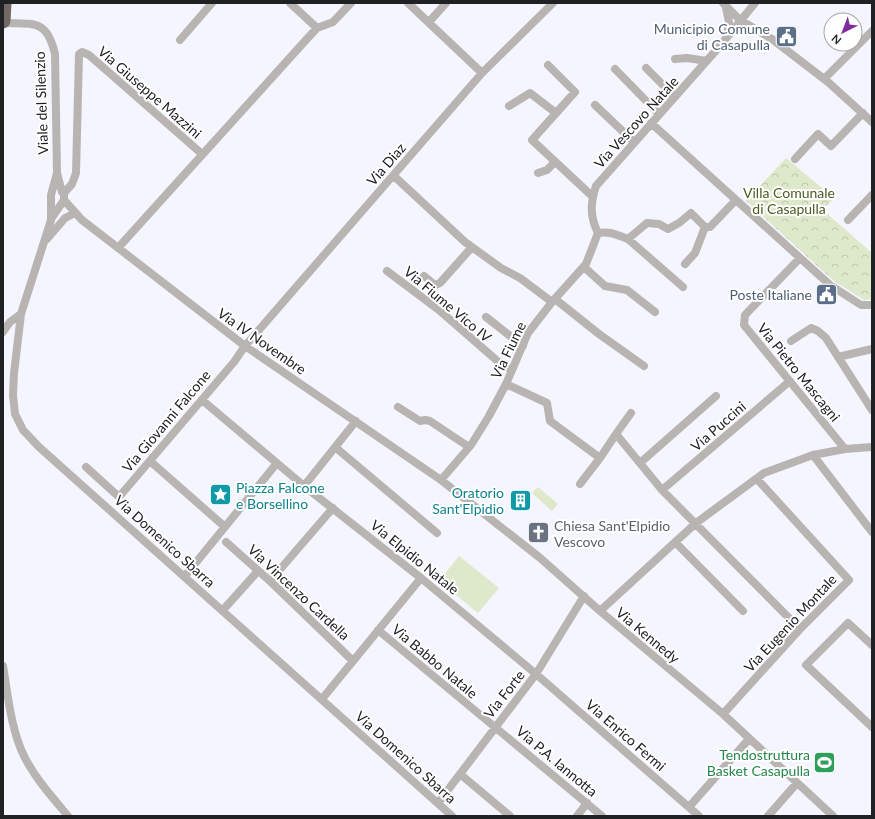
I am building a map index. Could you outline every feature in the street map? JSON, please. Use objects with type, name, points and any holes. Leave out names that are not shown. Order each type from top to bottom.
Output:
[{"type":"highway","points":[[3,22],[4,3]]},
{"type":"street","points":[[180,40],[212,3]]},
{"type":"street","points":[[290,3],[317,28]]},
{"type":"street","name":"Via Giuseppe Mazzini","points":[[118,248],[317,28],[333,22],[351,3]]},
{"type":"street","points":[[408,3],[482,73]]},
{"type":"street","points":[[429,22],[446,3]]},
{"type":"street","name":"Via Diaz","points":[[245,346],[482,73],[553,3]]},
{"type":"street","points":[[724,4],[740,10],[753,5]]},
{"type":"street","points":[[724,4],[740,20],[772,39],[824,79],[872,122]]},
{"type":"street","points":[[724,4],[729,22],[727,37]]},
{"type":"street","name":"Via Vescovo Natale","points":[[598,233],[592,221],[591,201],[596,186],[727,37],[753,5]]},
{"type":"street","name":"Viale del Silenzio","points":[[3,22],[30,24],[42,27],[51,39],[55,54],[57,174],[63,197]]},
{"type":"street","points":[[824,79],[872,31]]},
{"type":"street","name":"Via Giuseppe Mazzini","points":[[63,197],[72,184],[76,173],[79,54],[82,52],[88,55],[202,154]]},
{"type":"street","points":[[675,59],[687,58],[707,60]]},
{"type":"street","points":[[548,64],[575,92],[532,140],[592,196]]},
{"type":"street","points":[[646,68],[674,97]]},
{"type":"street","points":[[615,69],[659,114]]},
{"type":"street","points":[[509,106],[530,93],[556,113]]},
{"type":"street","points":[[595,105],[634,142]]},
{"type":"street","points":[[795,159],[818,134],[831,146],[862,113]]},
{"type":"street","points":[[651,123],[800,258],[846,297],[861,305],[872,305]]},
{"type":"street","points":[[538,173],[547,170],[555,162]]},
{"type":"street","name":"Viale del Silenzio","points":[[52,196],[57,174]]},
{"type":"street","points":[[394,176],[472,246],[501,268],[520,278],[554,300],[644,366]]},
{"type":"street","points":[[57,190],[63,197],[57,204],[52,196],[57,190]]},
{"type":"street","points":[[848,220],[872,195]]},
{"type":"street","name":"Via Domenico Sbarra","points":[[51,220],[52,196]]},
{"type":"street","name":"Via IV Novembre","points":[[63,197],[76,213],[118,248],[245,346],[441,480]]},
{"type":"street","name":"Via Domenico Sbarra","points":[[63,197],[51,220],[21,314],[13,395],[15,414],[23,430],[39,447],[452,816]]},
{"type":"street","points":[[705,227],[710,227],[736,200]]},
{"type":"street","points":[[43,244],[59,224],[76,213]]},
{"type":"street","points":[[628,239],[647,223],[659,224],[668,229],[679,223],[691,213],[705,227]]},
{"type":"street","points":[[685,264],[695,253],[705,227]]},
{"type":"street","points":[[598,233],[615,233],[628,239],[683,287]]},
{"type":"street","name":"Via Fiume","points":[[441,480],[469,447],[489,416],[506,384],[528,333],[554,300],[584,267],[598,233]]},
{"type":"street","points":[[424,276],[435,285],[440,283],[472,246]]},
{"type":"street","name":"Via Pietro Mascagni","points":[[800,258],[745,315],[744,325],[845,449]]},
{"type":"street","points":[[584,267],[605,286],[627,290],[655,312]]},
{"type":"street","name":"Via Fiume Vico IV","points":[[387,271],[439,310],[502,365],[512,370]]},
{"type":"street","points":[[3,332],[10,322],[21,314]]},
{"type":"street","points":[[486,317],[522,346]]},
{"type":"street","points":[[791,341],[811,328],[818,331],[826,338],[872,410]]},
{"type":"street","name":"Via Giovanni Falcone","points":[[86,467],[119,497],[234,362],[245,346]]},
{"type":"street","points":[[838,357],[872,349]]},
{"type":"street","name":"Via Puccini","points":[[662,490],[790,381]]},
{"type":"street","points":[[506,384],[546,403],[550,421],[600,458]]},
{"type":"street","points":[[640,463],[716,396]]},
{"type":"street","points":[[185,576],[277,463],[202,400]]},
{"type":"street","points":[[398,408],[420,422],[425,420],[430,421],[469,447]]},
{"type":"street","points":[[580,484],[632,413]]},
{"type":"street","points":[[304,486],[356,421]]},
{"type":"street","points":[[616,434],[662,490],[800,629]]},
{"type":"street","points":[[335,447],[437,533]]},
{"type":"street","points":[[600,611],[696,523],[758,479],[764,473],[813,455],[845,449],[872,448]]},
{"type":"street","points":[[813,455],[872,532]]},
{"type":"street","points":[[150,462],[225,527]]},
{"type":"street","name":"Via Elpidio Natale","points":[[277,463],[421,578],[536,674]]},
{"type":"street","name":"Via Eugenio Montale","points":[[723,714],[800,629],[848,580],[758,479]]},
{"type":"street","name":"Via Kennedy","points":[[441,480],[539,557],[600,611],[723,714],[833,816]]},
{"type":"street","points":[[270,581],[333,508]]},
{"type":"street","name":"Via Vincenzo Cardella","points":[[226,542],[270,581],[353,661]]},
{"type":"street","points":[[675,542],[743,611]]},
{"type":"street","points":[[223,610],[258,571]]},
{"type":"street","points":[[322,699],[421,578]]},
{"type":"street","name":"Via Forte","points":[[438,804],[495,726],[536,674],[584,596]]},
{"type":"street","points":[[872,646],[848,623],[806,665],[872,728]]},
{"type":"street","name":"Via Babbo Natale","points":[[378,630],[495,726]]},
{"type":"street","points":[[3,666],[13,722],[24,755],[42,785],[68,816]]},
{"type":"street","name":"Via Enrico Fermi","points":[[536,674],[699,816]]},
{"type":"street","name":"Via P.A. Iannotta","points":[[495,726],[602,816]]},
{"type":"street","points":[[689,807],[749,738]]},
{"type":"street","points":[[460,774],[510,816]]},
{"type":"street","points":[[768,816],[797,783]]},
{"type":"street","points":[[577,816],[587,804]]},
{"type":"green space","name":"Villa Comunale di Casapulla","points":[[786,158],[834,198],[823,210],[872,253],[872,299],[864,300],[834,281],[746,201]]},
{"type":"green space","points":[[538,487],[558,504],[552,511],[532,493]]},
{"type":"green space","points":[[459,556],[499,588],[478,613],[439,581]]},
{"type":"place","name":"Municipio Comune di Casapulla","points":[[786,36]]},
{"type":"place","name":"Poste Italiane","points":[[827,294]]},
{"type":"place","name":"Piazza Falcone e Borsellino","points":[[220,495]]},
{"type":"place","name":"Oratorio Sant'Elpidio","points":[[520,500]]},
{"type":"place","name":"Chiesa Sant'Elpidio Vescovo","points":[[539,533]]},
{"type":"place","name":"Tendostruttura Basket Casapulla","points":[[825,762]]}]
